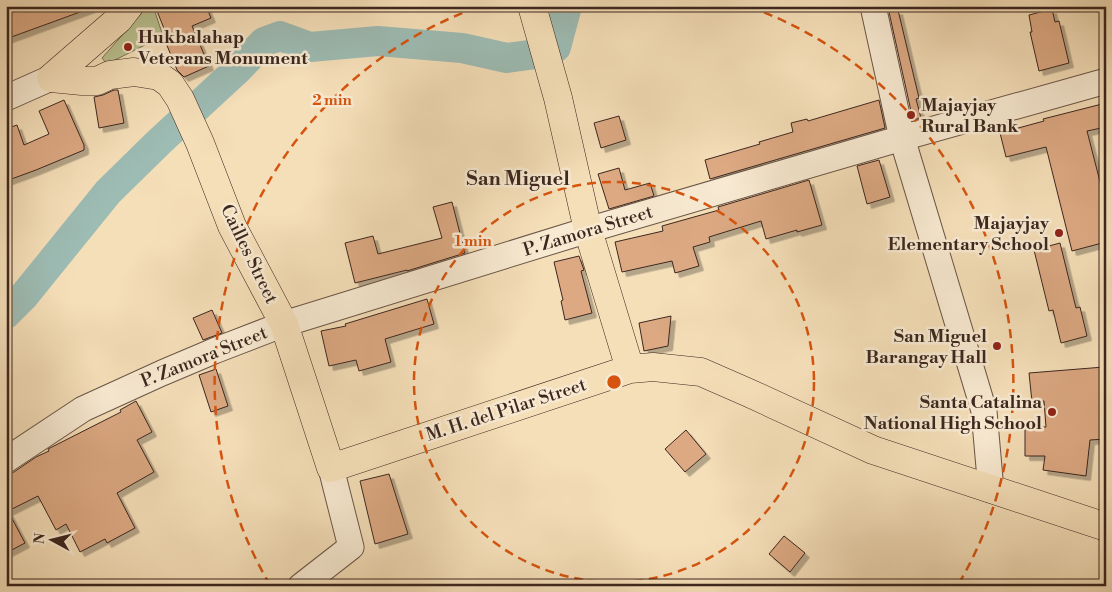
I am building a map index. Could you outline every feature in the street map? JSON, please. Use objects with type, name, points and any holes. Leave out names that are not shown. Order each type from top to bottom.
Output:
[{"type":"main road","points":[[51,78],[119,19],[129,6]]},
{"type":"main road","points":[[532,6],[558,98],[588,230],[630,369]]},
{"type":"main road","name":"Cailles Street","points":[[51,78],[82,81],[96,80],[110,75],[134,72],[158,76],[170,84],[180,99],[200,143],[232,226],[284,324],[331,468]]},
{"type":"main road","name":"M. H. del Pilar Street","points":[[331,468],[630,369],[653,367],[701,372],[873,450],[1106,527]]},
{"type":"street","points":[[873,6],[902,138],[984,411],[991,490]]},
{"type":"street","points":[[6,98],[51,78]]},
{"type":"street","name":"P. Zamora Street","points":[[6,460],[83,409],[179,365],[284,324],[588,230],[902,138],[1106,81]]},
{"type":"street","name":"Cailles Street","points":[[301,586],[351,547],[331,468]]},
{"type":"green space","points":[[148,6],[153,6],[163,36],[107,64],[102,58]]},
{"type":"building","points":[[6,6],[91,6],[91,8],[6,39]]},
{"type":"building","points":[[155,6],[206,6],[211,18],[192,26],[209,66],[184,77],[177,70],[166,43],[169,41]]},
{"type":"building","points":[[1052,9],[1055,22],[1059,21],[1069,63],[1039,71],[1030,32],[1032,32],[1029,15]]},
{"type":"building","points":[[898,10],[919,98],[916,99],[921,118],[913,120],[889,12]]},
{"type":"building","points":[[118,90],[124,123],[99,128],[94,97]]},
{"type":"building","points":[[64,100],[84,145],[84,150],[6,181],[6,129],[17,125],[24,145],[49,134],[39,111]]},
{"type":"building","points":[[879,100],[885,128],[710,179],[705,160],[793,132],[791,123],[807,119],[808,121]]},
{"type":"building","points":[[1106,103],[1106,127],[1087,131],[1106,205],[1106,242],[1072,251],[1046,147],[1006,157],[1000,133],[1044,121],[1043,119]]},
{"type":"building","points":[[619,116],[626,140],[601,148],[594,123]]},
{"type":"building","points":[[879,160],[890,197],[867,204],[857,166]]},
{"type":"building","points":[[619,168],[625,190],[650,183],[654,196],[609,209],[598,174]]},
{"type":"building","points":[[809,180],[822,225],[766,239],[761,221],[709,237],[710,242],[693,247],[699,266],[675,273],[672,261],[622,272],[615,242],[663,231],[662,226],[719,210],[718,207]]},
{"type":"building","points":[[452,202],[465,253],[407,271],[355,283],[345,243],[373,236],[378,254],[442,238],[433,207]]},
{"type":"building","points":[[1060,243],[1076,308],[1080,307],[1087,336],[1061,343],[1053,310],[1049,311],[1034,250]]},
{"type":"building","points":[[579,256],[584,270],[581,271],[592,313],[565,320],[561,301],[563,300],[554,262]]},
{"type":"building","points":[[427,299],[434,324],[385,339],[391,362],[359,371],[356,360],[329,366],[321,331],[346,326],[345,324]]},
{"type":"building","points":[[212,310],[222,333],[203,340],[193,318]]},
{"type":"building","points":[[671,316],[668,346],[644,351],[639,323]]},
{"type":"building","points":[[1104,367],[1106,439],[1090,440],[1086,476],[1043,470],[1045,456],[1025,456],[1025,427],[1046,427],[1044,401],[1032,402],[1029,373]]},
{"type":"building","points":[[216,369],[228,406],[211,412],[199,375]]},
{"type":"building","points":[[136,401],[152,432],[137,440],[154,472],[117,493],[135,528],[107,543],[105,539],[80,552],[66,524],[56,530],[38,496],[8,511],[25,543],[6,553],[6,474],[14,472],[36,457],[49,451],[48,449],[121,412],[120,410]]},
{"type":"building","points":[[686,430],[706,454],[685,472],[665,449]]},
{"type":"building","points":[[389,474],[408,534],[375,544],[360,481]]},
{"type":"building","points":[[784,536],[805,553],[790,572],[769,554]]},
{"type":"waterway","points":[[6,314],[23,297],[108,192],[264,42],[280,36],[310,47],[378,41],[462,48],[507,58],[536,54],[556,47],[567,6]]},
{"type":"place","name":"Hukbalahap Veterans Monument","points":[[128,47]]},
{"type":"place","name":"Majayjay Rural Bank","points":[[911,115]]},
{"type":"place","name":"Majayjay Elementary School","points":[[1059,233]]},
{"type":"place","name":"San Miguel Barangay Hall","points":[[997,346]]},
{"type":"place","name":"Santa Catalina National High School","points":[[1052,412]]},
{"type":"district","name":"San Miguel","points":[[518,179]]}]
